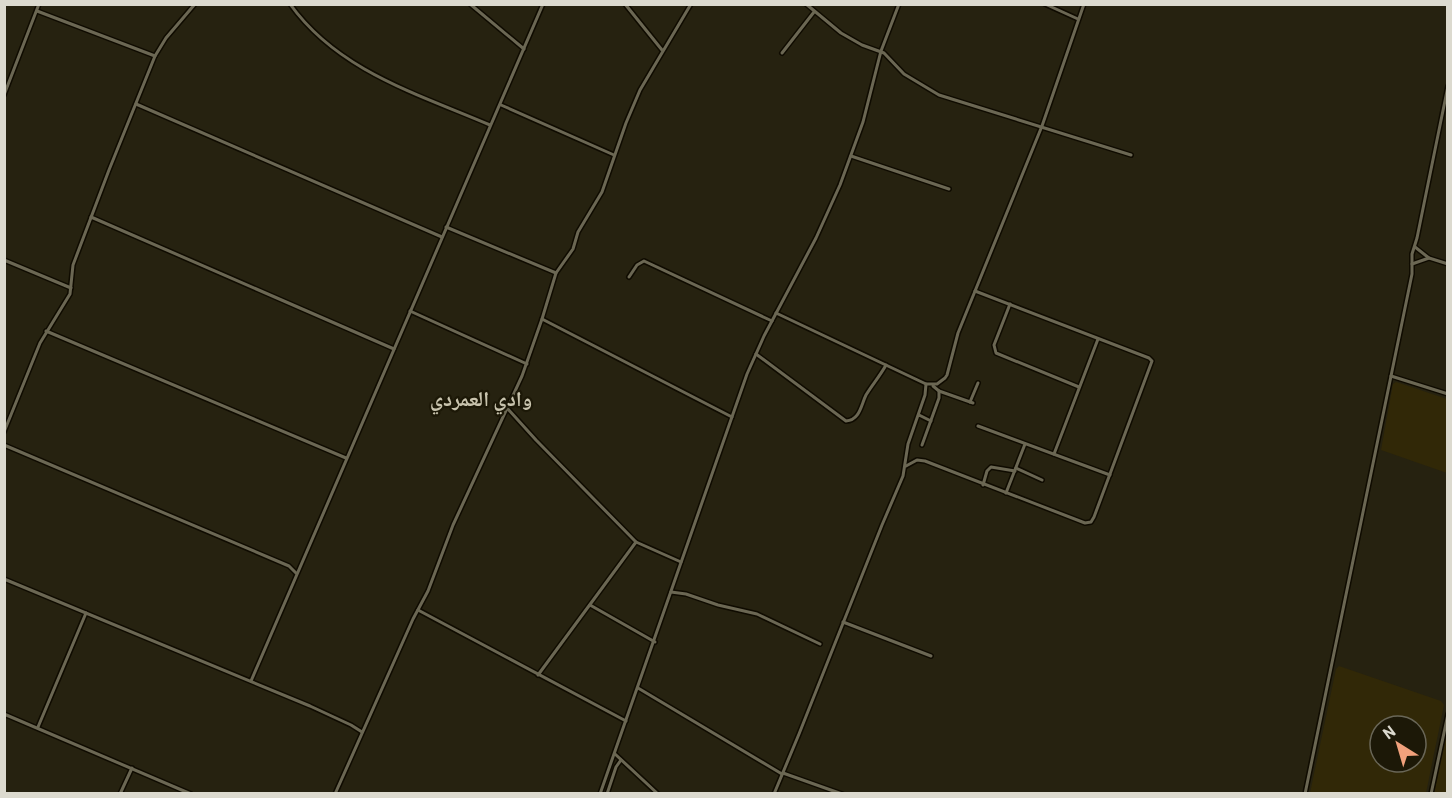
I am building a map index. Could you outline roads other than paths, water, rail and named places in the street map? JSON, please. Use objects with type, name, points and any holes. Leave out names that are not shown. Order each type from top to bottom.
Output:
[{"type":"street","points":[[4,95],[39,4]]},
{"type":"street","points":[[4,432],[46,331],[68,297],[72,270],[91,217],[155,56],[166,38],[195,4]]},
{"type":"street","points":[[290,4],[325,42],[354,65],[390,83],[490,125]]},
{"type":"street","points":[[470,4],[524,49]]},
{"type":"street","points":[[251,681],[543,4]]},
{"type":"street","points":[[625,4],[662,50]]},
{"type":"street","points":[[335,794],[431,585],[453,525],[527,364],[556,273],[573,249],[578,232],[602,192],[633,106],[662,50],[691,4]]},
{"type":"street","points":[[806,4],[848,38],[888,55],[904,74],[939,95],[1131,155]]},
{"type":"street","points":[[600,794],[732,417],[756,354],[825,219],[851,156],[867,112],[881,51],[899,4]]},
{"type":"street","points":[[1045,4],[1078,19]]},
{"type":"street","points":[[931,385],[941,382],[947,375],[958,333],[1042,126],[1084,4]]},
{"type":"street","points":[[37,11],[155,56]]},
{"type":"street","points":[[782,53],[814,12]]},
{"type":"street","points":[[1305,794],[1448,86]]},
{"type":"street","points":[[136,104],[442,237]]},
{"type":"street","points":[[501,105],[615,155]]},
{"type":"street","points":[[851,156],[949,189]]},
{"type":"street","points":[[91,217],[394,349]]},
{"type":"street","points":[[446,227],[556,273]]},
{"type":"street","points":[[1415,246],[1429,258],[1448,264]]},
{"type":"street","points":[[1412,264],[1429,258]]},
{"type":"street","points":[[4,260],[71,288]]},
{"type":"street","points":[[629,277],[639,263],[647,262],[772,321]]},
{"type":"street","points":[[906,466],[913,461],[921,460],[1088,523],[1094,517],[1152,361],[975,291]]},
{"type":"street","points":[[1010,304],[994,345],[996,353],[1079,387]]},
{"type":"street","points":[[410,310],[527,364]]},
{"type":"street","points":[[776,313],[931,385],[939,391],[971,403],[978,383]]},
{"type":"street","points":[[542,319],[732,417]]},
{"type":"street","points":[[46,331],[346,459]]},
{"type":"street","points":[[1054,454],[1098,339]]},
{"type":"street","points":[[756,354],[846,421],[852,420],[858,414],[867,393],[886,365]]},
{"type":"street","points":[[1391,376],[1448,394]]},
{"type":"street","points":[[774,794],[906,466],[908,444],[919,415],[926,384]]},
{"type":"street","points":[[922,445],[939,398],[939,391]]},
{"type":"street","points":[[507,407],[536,440],[636,542],[681,562]]},
{"type":"street","points":[[919,415],[931,421]]},
{"type":"street","points":[[978,426],[1110,475]]},
{"type":"street","points":[[1006,493],[1025,444]]},
{"type":"street","points":[[4,445],[289,566],[297,574]]},
{"type":"street","points":[[983,485],[987,471],[991,467],[1015,470],[1042,480]]},
{"type":"street","points":[[538,675],[636,542]]},
{"type":"street","points":[[4,579],[320,710],[362,732]]},
{"type":"street","points":[[671,592],[686,594],[717,605],[765,617],[820,644]]},
{"type":"street","points":[[590,605],[655,642]]},
{"type":"street","points":[[418,610],[626,721]]},
{"type":"street","points":[[743,618],[746,612]]},
{"type":"street","points":[[38,727],[86,613]]},
{"type":"street","points":[[843,622],[931,656]]},
{"type":"street","points":[[638,688],[782,773],[842,794]]},
{"type":"street","points":[[4,714],[191,794]]},
{"type":"street","points":[[1431,794],[1448,714]]},
{"type":"street","points":[[614,754],[658,794]]},
{"type":"street","points":[[607,794],[621,760]]},
{"type":"street","points":[[120,794],[132,768]]},
{"type":"district","name":"وادي العمردي","points":[[481,399]]}]
